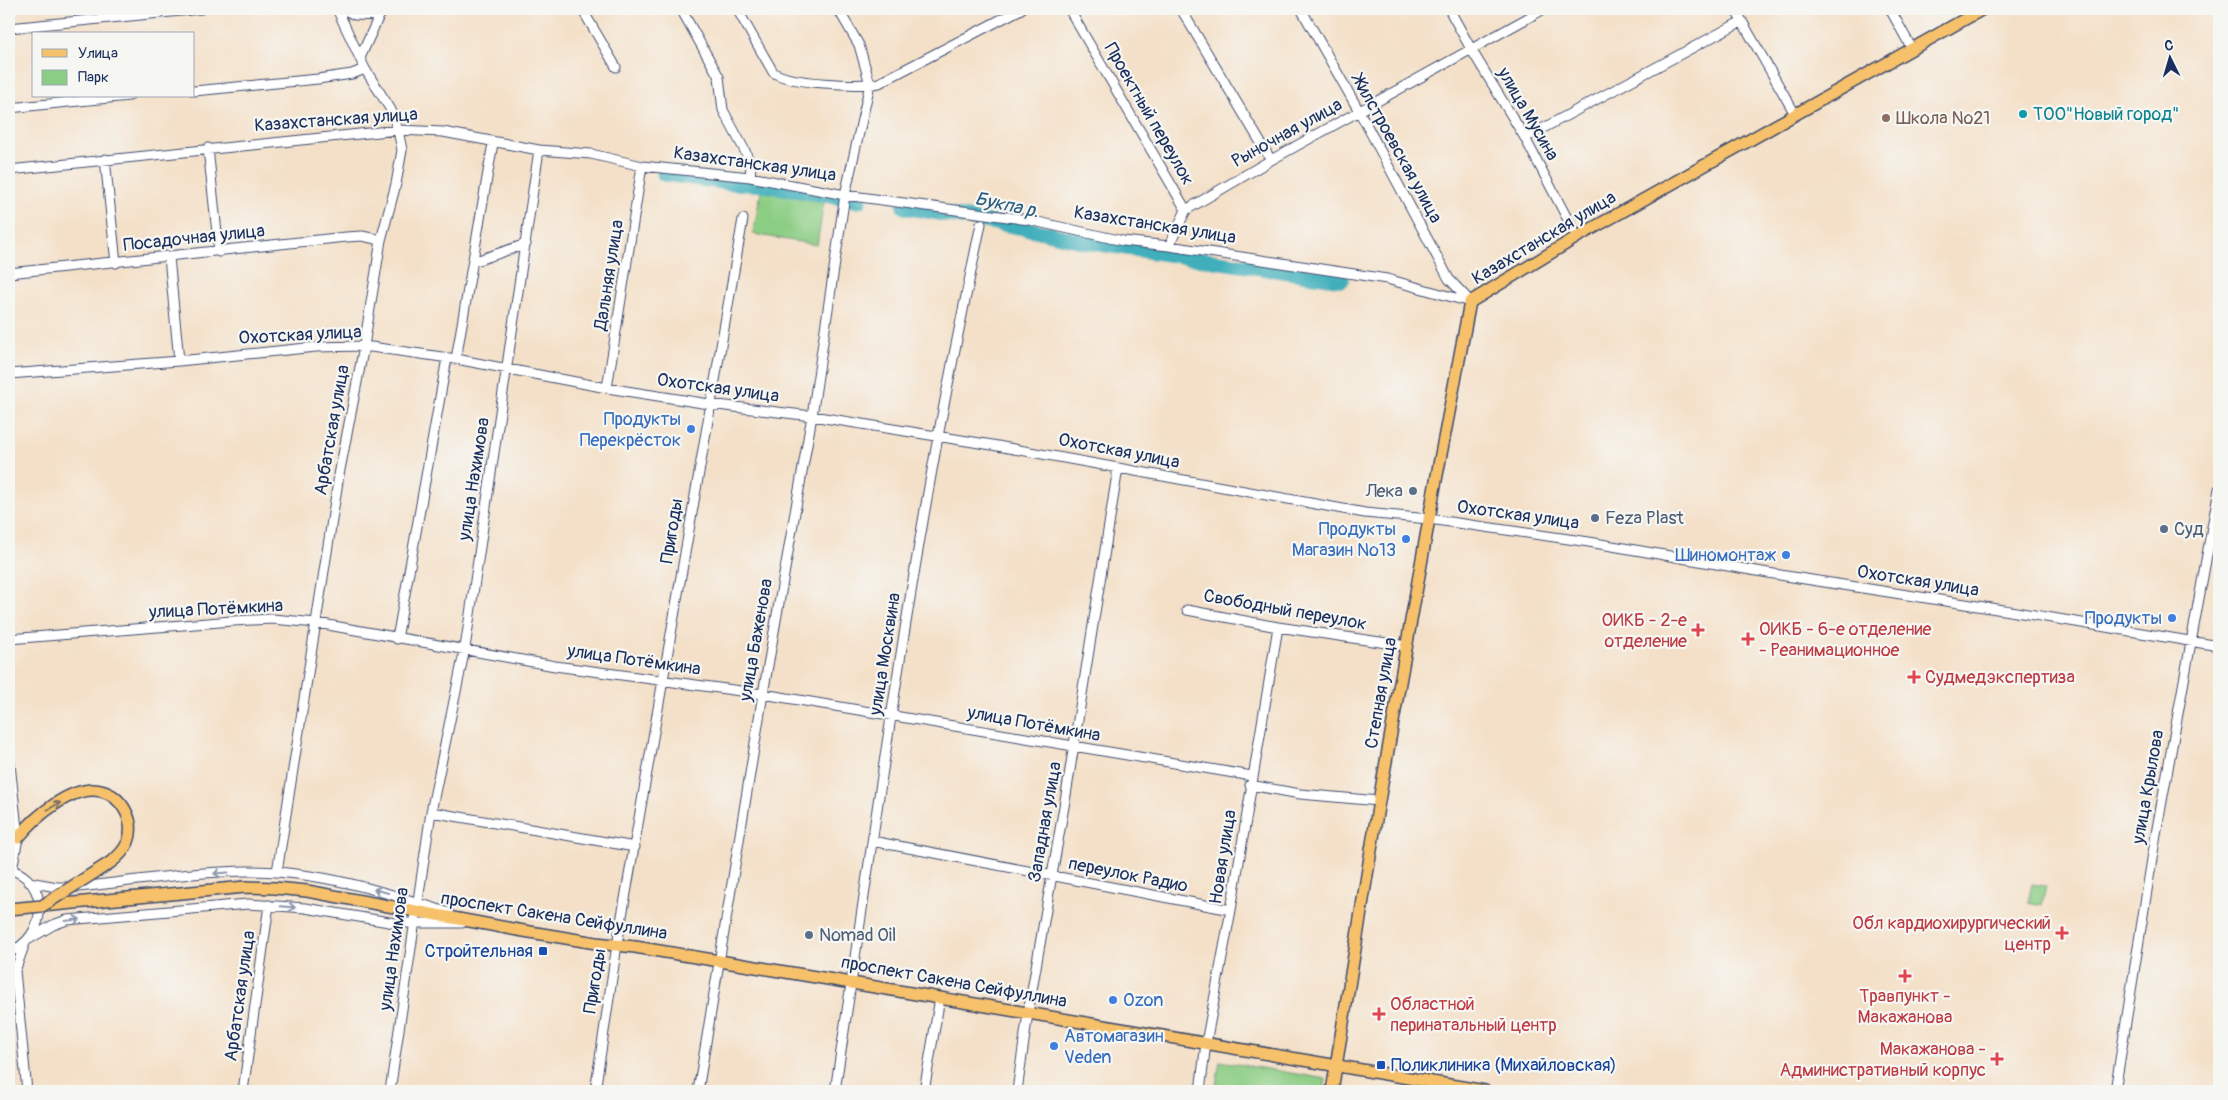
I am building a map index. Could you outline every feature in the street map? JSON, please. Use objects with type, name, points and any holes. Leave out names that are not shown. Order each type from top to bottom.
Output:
[{"type":"main road","name":"Казахстанская улица","points":[[1470,302],[1577,237],[1983,9]]},
{"type":"main road","name":"Степная улица","points":[[1332,1091],[1379,801],[1470,302]]},
{"type":"main road","points":[[18,838],[41,813],[74,794],[87,790],[100,790],[112,795],[120,802],[129,823],[128,842],[119,856],[42,906]]},
{"type":"main road","name":"проспект Сакена Сейфуллина","points":[[9,909],[217,889],[291,889],[417,907],[478,923],[718,960],[1485,1091]]},
{"type":"street","points":[[9,28],[201,9]]},
{"type":"street","name":"Арбатская улица","points":[[277,872],[340,475],[381,240],[396,184],[402,150],[391,110],[365,69],[337,9]]},
{"type":"street","points":[[343,9],[355,14],[379,16]]},
{"type":"street","points":[[360,58],[379,16],[386,9]]},
{"type":"street","points":[[582,9],[616,67]]},
{"type":"street","points":[[681,9],[719,77],[723,110],[745,151],[751,166],[750,177]]},
{"type":"street","points":[[737,9],[772,72],[780,78],[870,84],[879,83],[1021,9]]},
{"type":"street","points":[[838,9],[858,45],[870,84]]},
{"type":"street","name":"Проектный переулок","points":[[1069,9],[1186,210]]},
{"type":"street","points":[[1181,9],[1271,160]]},
{"type":"street","name":"Жилстроевская улица","points":[[1301,9],[1359,111],[1449,280],[1470,302]]},
{"type":"street","name":"улица Мусина","points":[[1450,9],[1525,138],[1577,237]]},
{"type":"street","name":"Рыночная улица","points":[[1186,210],[1271,160],[1544,9]]},
{"type":"street","points":[[1735,9],[1795,114]]},
{"type":"street","points":[[1890,9],[1912,49]]},
{"type":"street","points":[[1525,138],[1742,21]]},
{"type":"street","points":[[195,91],[318,79],[352,74],[365,69]]},
{"type":"street","name":"улица Баженова","points":[[698,1091],[718,960],[812,416],[845,195],[870,84]]},
{"type":"street","points":[[9,108],[109,98]]},
{"type":"street","name":"Казахстанская улица","points":[[9,170],[208,148],[398,130],[443,132],[493,143],[539,150],[591,154],[642,166],[750,177],[845,195],[1029,220],[1123,241],[1387,278],[1470,302]]},
{"type":"street","points":[[397,639],[472,262],[493,143]]},
{"type":"street","points":[[208,148],[219,252]]},
{"type":"street","name":"улица Нахимова","points":[[390,1091],[431,812],[465,648],[539,150]]},
{"type":"street","points":[[105,159],[116,263]]},
{"type":"street","name":"Дальняя улица","points":[[608,388],[642,166]]},
{"type":"street","points":[[1169,246],[1186,210]]},
{"type":"street","name":"Пригоды","points":[[594,1091],[709,404],[743,220]]},
{"type":"street","name":"улица Москвина","points":[[835,1091],[891,717],[938,436],[980,224]]},
{"type":"street","name":"Посадочная улица","points":[[9,273],[362,236],[381,240]]},
{"type":"street","points":[[472,262],[526,244]]},
{"type":"street","points":[[168,257],[179,361]]},
{"type":"street","name":"Охотская улица","points":[[9,374],[179,361],[316,347],[364,346],[507,367],[608,388],[709,404],[812,416],[938,436],[1365,513],[1429,519],[1584,541],[1796,578],[2219,646]]},
{"type":"street","name":"Западная улица","points":[[1017,1091],[1028,1013],[1074,748],[1118,468]]},
{"type":"street","name":"улица Крылова","points":[[2115,1091],[2156,834],[2219,489]]},
{"type":"street","name":"Свободный переулок","points":[[1187,610],[1278,628],[1407,646]]},
{"type":"street","name":"улица Потёмкина","points":[[9,639],[232,621],[272,619],[317,623],[397,639],[465,648],[555,666],[763,694],[1074,748],[1251,781],[1300,794],[1379,801]]},
{"type":"street","name":"Новая улица","points":[[1200,1091],[1206,1043],[1231,910],[1278,628]]},
{"type":"street","points":[[9,755],[18,838],[10,869],[30,882],[57,887],[78,887],[221,872],[277,872],[370,888],[417,907]]},
{"type":"street","points":[[431,812],[635,847]]},
{"type":"street","name":"переулок Радио","points":[[872,841],[1231,910]]},
{"type":"street","points":[[27,1091],[16,988],[16,971],[27,941],[36,928],[39,917],[39,904],[36,892],[30,882]]},
{"type":"street","points":[[9,952],[53,925],[67,920],[248,904],[305,908],[373,921],[414,924],[478,923]]},
{"type":"street","name":"Арбатская улица","points":[[243,1091],[269,905]]},
{"type":"street","points":[[9,972],[16,988]]},
{"type":"street","points":[[924,1091],[940,998]]},
{"type":"green space","points":[[761,191],[824,202],[817,245],[753,234]]},
{"type":"green space","points":[[2032,884],[2046,886],[2042,905],[2028,902]]},
{"type":"green space","points":[[1220,1061],[1326,1079],[1324,1091],[1215,1091]]},
{"type":"waterway","name":"Букпа р.","points":[[664,174],[730,183],[766,185],[859,201]]},
{"type":"waterway","name":"Букпа р.","points":[[904,207],[1030,229],[1085,242],[1342,280]]},
{"type":"place","name":"ТОО\"Новый город\"","points":[[2023,114]]},
{"type":"place","name":"Школа №21","points":[[1886,118]]},
{"type":"place","name":"Продукты Перекрёсток","points":[[691,429]]},
{"type":"place","name":"Лека","points":[[1413,491]]},
{"type":"place","name":"Feza Plast","points":[[1595,518]]},
{"type":"place","name":"Суд","points":[[2164,529]]},
{"type":"place","name":"Продукты Магазин №13","points":[[1406,539]]},
{"type":"place","name":"Шиномонтаж","points":[[1786,555]]},
{"type":"place","name":"Продукты","points":[[2172,618]]},
{"type":"place","name":"ОИКБ - 2-е отделение","points":[[1698,630]]},
{"type":"place","name":"ОИКБ - 6-е отделение - Реанимационное","points":[[1748,639]]},
{"type":"place","name":"Судмедэкспертиза","points":[[1914,677]]},
{"type":"place","name":"Обл кардиохирургический центр","points":[[2062,933]]},
{"type":"place","name":"Nomad Oil","points":[[809,935]]},
{"type":"place","name":"Стройтельная","points":[[543,951]]},
{"type":"place","name":"Травпункт - Макажанова","points":[[1905,976]]},
{"type":"place","name":"Ozon","points":[[1113,1000]]},
{"type":"place","name":"Областной перинатальный центр","points":[[1379,1014]]},
{"type":"place","name":"Автомагазин Veden","points":[[1054,1046]]},
{"type":"place","name":"Макажанова - Административный корпус","points":[[1997,1059]]},
{"type":"place","name":"Поликлиника (Михайловская)","points":[[1381,1065]]}]
